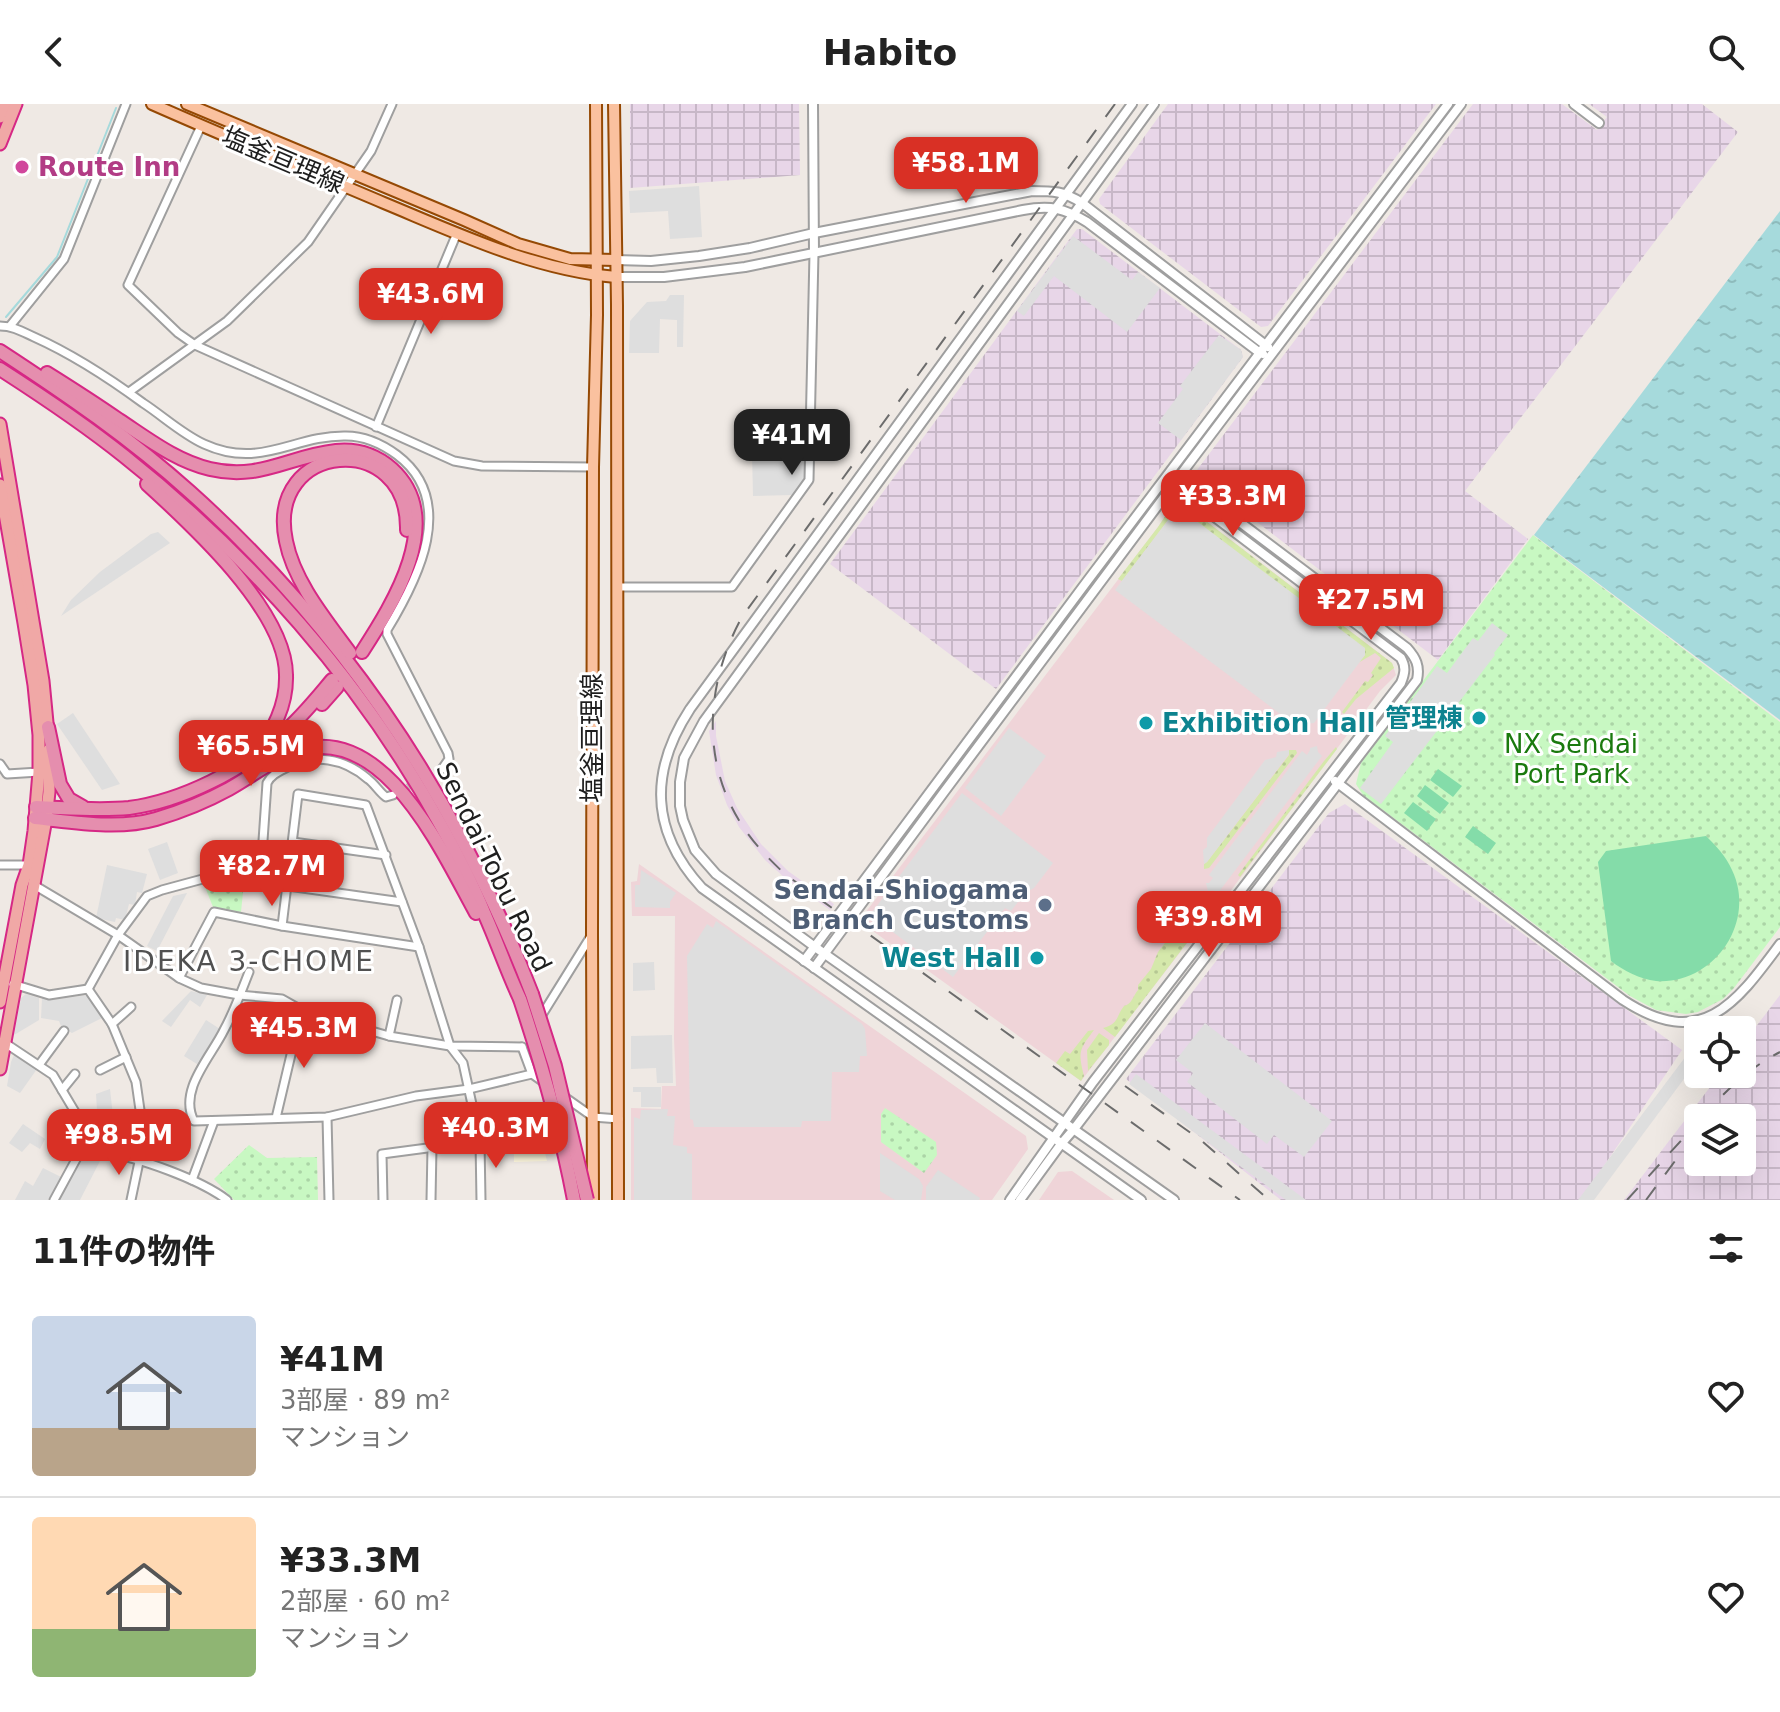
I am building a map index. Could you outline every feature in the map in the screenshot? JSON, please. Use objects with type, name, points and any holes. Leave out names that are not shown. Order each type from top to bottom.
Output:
[{"type":"highway","points":[[0,117],[5,104]]},
{"type":"highway","points":[[0,144],[16,104]]},
{"type":"highway","points":[[0,345],[45,376]]},
{"type":"highway","points":[[0,351],[196,466],[226,472],[256,472],[322,453],[351,451],[376,458],[395,472],[408,491],[415,514],[413,545],[409,563],[392,601],[359,649],[383,603],[404,549],[408,518],[400,494],[381,470],[357,460],[334,460],[312,468],[294,485],[283,519],[290,556],[306,588],[393,713],[418,762]]},
{"type":"highway","points":[[0,369],[38,394],[176,511],[230,569],[269,620],[282,646],[286,687],[279,716],[256,755]]},
{"type":"highway","name":"Sendai-Tobu Road","points":[[45,376],[162,468],[229,528],[277,578],[349,663],[390,718],[467,850],[512,942],[523,996],[567,1159],[574,1200]]},
{"type":"highway","name":"Sendai-Tobu Road","points":[[38,394],[113,448],[179,502],[258,577],[336,680],[386,738],[438,820],[484,911],[555,1066],[590,1200]]},
{"type":"highway","points":[[0,424],[36,635],[50,759],[0,1002]]},
{"type":"highway","points":[[0,485],[34,685],[41,813],[34,885],[0,1069]]},
{"type":"highway","points":[[41,813],[138,806],[184,794],[234,769],[280,737],[336,680]]},
{"type":"highway","points":[[252,774],[312,715],[336,680]]},
{"type":"highway","points":[[48,727],[62,790],[69,799],[87,809]]},
{"type":"highway","points":[[41,813],[129,825],[156,819],[227,791],[288,754],[317,747],[355,753],[381,771],[408,800],[427,827],[523,996]]},
{"type":"main road","name":"塩釜亘理線","points":[[152,104],[529,261],[596,276],[616,277]]},
{"type":"main road","name":"塩釜亘理線","points":[[187,104],[208,108],[354,175],[518,244],[560,257],[616,260],[618,1200]]},
{"type":"main road","points":[[595,260],[596,104]]},
{"type":"main road","points":[[614,104],[616,260]]},
{"type":"main road","name":"塩釜亘理線","points":[[590,1200],[593,1117],[595,260]]},
{"type":"street","points":[[10,326],[64,259],[126,104]]},
{"type":"street","points":[[129,392],[227,321],[308,242],[371,151],[392,104]]},
{"type":"street","points":[[617,587],[732,587],[809,480],[814,253],[813,104]]},
{"type":"street","points":[[1132,104],[690,709],[668,749],[660,788],[663,817],[678,858],[702,888],[1141,1200]]},
{"type":"street","points":[[1154,104],[712,709],[684,758],[680,806],[695,850],[716,874],[1174,1200]]},
{"type":"street","points":[[814,968],[1173,486],[1175,474],[1260,353],[1448,104]]},
{"type":"street","points":[[804,961],[1165,480],[1175,474],[1272,354],[1461,104]]},
{"type":"street","points":[[1574,104],[1599,123]]},
{"type":"street","points":[[201,126],[128,285],[178,333],[195,345],[454,461],[482,466],[593,467]]},
{"type":"street","points":[[616,260],[651,261],[699,256],[1032,191],[1067,193],[1267,344],[1272,354]]},
{"type":"street","points":[[616,277],[703,274],[1040,207],[1056,207],[1074,214],[1260,353],[1272,354]]},
{"type":"street","points":[[376,427],[457,233]]},
{"type":"street","points":[[0,326],[10,326],[54,346],[129,392],[190,436],[225,451],[261,453],[329,437],[348,436],[376,442],[409,465],[422,485],[429,519],[428,533],[420,569],[387,634],[448,753],[449,759],[442,769]]},
{"type":"street","points":[[1010,1200],[1058,1141],[1074,1129],[1339,784],[1417,680],[1419,672],[1416,659],[1407,648],[1175,474]]},
{"type":"street","points":[[1020,1200],[1058,1141],[1064,1122],[1093,1082],[1405,674],[1401,658],[1165,480]]},
{"type":"street","points":[[88,989],[118,935],[147,896],[234,869],[262,855],[268,779],[302,760],[328,759],[361,773],[386,797],[393,795]]},
{"type":"street","points":[[0,764],[7,774],[39,772]]},
{"type":"street","points":[[1328,776],[1623,1000],[1655,1018],[1691,1021],[1724,1009],[1747,988],[1780,944]]},
{"type":"street","points":[[282,926],[298,794],[366,805],[419,947],[450,1046],[463,1063],[480,1141],[481,1200]]},
{"type":"street","points":[[293,842],[386,855]]},
{"type":"street","points":[[0,865],[29,865]]},
{"type":"street","points":[[34,885],[118,935],[179,978],[201,988],[282,999],[305,1012],[389,1036],[450,1046],[522,1047]]},
{"type":"street","points":[[288,886],[402,902]]},
{"type":"street","points":[[179,978],[214,912],[419,947]]},
{"type":"street","points":[[522,1047],[592,934]]},
{"type":"street","points":[[249,972],[224,1032],[201,1065],[189,1103],[194,1121],[327,1117],[532,1074]]},
{"type":"street","points":[[2,981],[49,995],[88,989]]},
{"type":"street","points":[[88,989],[112,1024],[136,1082],[144,1138],[131,1200]]},
{"type":"street","points":[[389,1036],[397,1000]]},
{"type":"street","points":[[112,1024],[131,1007]]},
{"type":"street","points":[[276,1118],[298,1025],[305,1012]]},
{"type":"street","points":[[39,1065],[64,1031]]},
{"type":"street","points":[[5,1043],[53,1075],[78,1117]]},
{"type":"street","points":[[522,1047],[532,1074],[593,1117],[619,1119]]},
{"type":"street","points":[[100,1070],[126,1057]]},
{"type":"street","points":[[62,1090],[75,1074]]},
{"type":"street","points":[[327,1117],[329,1200]]},
{"type":"street","points":[[192,1180],[214,1121]]},
{"type":"street","points":[[383,1200],[382,1154],[480,1141]]},
{"type":"street","points":[[431,1200],[432,1147]]},
{"type":"street","points":[[54,1200],[80,1152],[105,1153],[138,1161],[201,1183],[227,1200]]},
{"type":"shaded area","points":[[630,104],[799,104],[800,175],[630,188]]},
{"type":"shaded area","points":[[1168,104],[1436,104],[1268,326],[1261,327],[1100,204],[1099,199]]},
{"type":"shaded area","points":[[1473,104],[1562,104],[1597,130],[1607,117],[1589,104],[1702,104],[1738,132],[1465,491],[1528,539],[1438,660],[1199,478],[1197,470]]},
{"type":"shaded area","points":[[699,186],[702,237],[670,239],[668,211],[630,213],[629,191]]},
{"type":"shaded area","points":[[1077,229],[1082,229],[1241,350],[1243,357],[996,689],[830,564]]},
{"type":"shaded area","points":[[1073,236],[1132,280],[1138,272],[1160,288],[1127,332],[1054,276],[1024,316],[1017,311]]},
{"type":"shaded area","points":[[670,295],[684,295],[683,347],[677,347],[677,320],[660,319],[659,353],[629,353],[630,321],[647,302],[666,301]]},
{"type":"shaded area","points":[[1219,335],[1241,350],[1243,357],[1181,440],[1158,423],[1183,389],[1180,386]]},
{"type":"shaded area","points":[[805,451],[805,479],[793,495],[753,496],[752,452]]},
{"type":"shaded area","points":[[1181,502],[1392,663],[1396,675],[1380,691],[1217,909],[1211,912],[1081,1081],[859,921],[1174,503]]},
{"type":"shaded area","points":[[1178,507],[1365,648],[1365,655],[1314,723],[1295,725],[1115,590]]},
{"type":"shaded area","points":[[158,532],[170,543],[61,616],[71,600],[100,572]]},
{"type":"shaded area","points":[[1492,623],[1508,635],[1381,804],[1360,788],[1393,742],[1385,736],[1437,666],[1447,673],[1473,638],[1478,641]]},
{"type":"shaded area","points":[[73,713],[120,784],[102,790],[57,724]]},
{"type":"shaded area","points":[[716,721],[725,781],[737,808],[761,844],[788,871],[834,904],[830,910],[765,860],[739,827],[716,775],[709,731]]},
{"type":"shaded area","points":[[1009,728],[1046,756],[1001,816],[965,788]]},
{"type":"shaded area","points":[[1317,746],[1322,756],[1218,893],[1208,891],[1206,883],[1213,878],[1209,875],[1302,751],[1307,755],[1310,748]]},
{"type":"shaded area","points":[[1289,750],[1204,864],[1203,850],[1207,847],[1207,838],[1265,760],[1276,757],[1277,752]]},
{"type":"shaded area","points":[[962,793],[1053,863],[1011,911],[1005,908],[953,977],[870,915]]},
{"type":"shaded area","points":[[1345,804],[1682,1050],[1581,1200],[1281,1200],[1126,1079],[1329,813]]},
{"type":"shaded area","points":[[167,842],[178,873],[160,880],[148,849]]},
{"type":"shaded area","points":[[639,864],[1026,1136],[1028,1149],[992,1200],[631,1200],[631,1108],[661,1109],[662,1086],[676,1086],[675,916],[632,916],[631,882],[637,881]]},
{"type":"shaded area","points":[[107,865],[147,874],[142,893],[137,892],[135,905],[129,904],[125,920],[116,918],[115,922],[96,918]]},
{"type":"shaded area","points":[[641,870],[676,893],[670,908],[635,907],[635,885],[640,885]]},
{"type":"shaded area","points":[[187,893],[157,951],[147,946],[173,896]]},
{"type":"shaded area","points":[[716,921],[865,1029],[867,1056],[860,1056],[859,1072],[832,1072],[831,1121],[802,1121],[801,1127],[694,1127],[690,1119],[687,956],[707,924],[713,928]]},
{"type":"shaded area","points":[[654,962],[655,990],[633,991],[633,963]]},
{"type":"shaded area","points":[[191,991],[207,995],[200,1007],[190,1000],[171,1027],[162,1021]]},
{"type":"shaded area","points":[[26,994],[39,998],[39,1020],[14,1035],[21,998]]},
{"type":"shaded area","points":[[88,995],[102,1018],[72,1033],[59,1021],[41,1018],[42,998],[51,1000]]},
{"type":"shaded area","points":[[1780,995],[1780,1200],[1624,1200],[1684,1121],[1684,1176],[1756,1176],[1756,1104],[1697,1104],[1709,1088],[1756,1088],[1756,1027]]},
{"type":"shaded area","points":[[206,1020],[220,1029],[197,1064],[184,1056]]},
{"type":"shaded area","points":[[1205,1023],[1332,1121],[1304,1157],[1274,1135],[1267,1144],[1187,1082],[1193,1073],[1176,1060]]},
{"type":"shaded area","points":[[672,1035],[673,1083],[657,1083],[656,1068],[631,1069],[631,1036]]},
{"type":"shaded area","points":[[15,1053],[37,1069],[20,1093],[7,1086]]},
{"type":"shaded area","points":[[1684,1059],[1684,1079],[1594,1200],[1578,1200]]},
{"type":"shaded area","points":[[1136,1074],[1306,1200],[1286,1200],[1129,1084]]},
{"type":"shaded area","points":[[633,1087],[661,1087],[661,1107],[641,1107],[641,1092],[633,1092]]},
{"type":"shaded area","points":[[110,1089],[114,1125],[93,1130],[96,1094]]},
{"type":"shaded area","points":[[668,1109],[667,1116],[675,1116],[673,1145],[687,1147],[687,1153],[692,1154],[692,1200],[634,1200],[634,1117],[640,1119],[641,1110]]},
{"type":"shaded area","points":[[537,1118],[542,1140],[514,1141],[514,1119]]},
{"type":"shaded area","points":[[23,1124],[45,1139],[40,1149],[30,1143],[22,1152],[9,1143]]},
{"type":"shaded area","points":[[542,1141],[547,1161],[514,1162],[514,1142]]},
{"type":"shaded area","points":[[880,1153],[919,1179],[923,1186],[921,1200],[895,1200],[880,1191]]},
{"type":"shaded area","points":[[103,1155],[80,1200],[56,1200],[79,1159]]},
{"type":"shaded area","points":[[43,1168],[61,1177],[48,1200],[15,1200],[25,1181],[33,1186]]},
{"type":"shaded area","points":[[938,1170],[979,1200],[926,1200],[926,1187]]},
{"type":"shaded area","points":[[1072,1171],[1114,1200],[1039,1200],[1058,1172]]},
{"type":"green space","points":[[1181,502],[1392,663],[1394,668],[1356,699],[1344,714],[1342,712],[1365,681],[1368,682],[1381,658],[1375,653],[1358,663],[1365,655],[1178,507],[1122,581],[1118,579],[1174,503]]},
{"type":"green space","name":"NX Sendai Port Park","points":[[1533,535],[1780,722],[1780,927],[1734,988],[1723,999],[1698,1012],[1686,1014],[1656,1010],[1630,996],[1363,795],[1356,784],[1361,763]]},
{"type":"green space","points":[[1337,749],[1240,877],[1238,875]]},
{"type":"green space","points":[[1289,750],[1296,750],[1297,753],[1209,868],[1204,869],[1204,864],[1289,755]]},
{"type":"green space","points":[[1438,769],[1462,786],[1453,797],[1430,780]]},
{"type":"green space","points":[[1425,785],[1449,803],[1440,814],[1417,796]]},
{"type":"green space","points":[[1413,802],[1436,819],[1427,831],[1404,813]]},
{"type":"green space","points":[[1473,826],[1496,843],[1488,854],[1465,837]]},
{"type":"green space","points":[[1706,836],[1727,860],[1738,890],[1739,910],[1725,946],[1696,973],[1677,980],[1644,978],[1611,961],[1598,862],[1606,851]]},
{"type":"green space","points":[[245,873],[241,912],[213,907],[205,887]]},
{"type":"green space","points":[[1196,923],[1196,931],[1115,1037],[1103,1028],[1115,1022],[1124,1006],[1131,1002],[1158,952],[1177,927]]},
{"type":"green space","points":[[1094,1030],[1081,1051],[1084,1076],[1081,1081],[1056,1063],[1065,1051],[1070,1054],[1088,1031]]},
{"type":"green space","points":[[1099,1033],[1109,1040],[1109,1045],[1088,1071],[1087,1050]]},
{"type":"green space","points":[[885,1108],[936,1142],[937,1155],[924,1173],[881,1142],[881,1114]]},
{"type":"green space","points":[[249,1145],[267,1158],[317,1157],[318,1200],[234,1200],[214,1179]]},
{"type":"water","points":[[1780,211],[1780,720],[1534,535]]},
{"type":"waterway","points":[[6,317],[57,257],[116,108]]},
{"type":"tunnel","points":[[398,792],[442,769]]},
{"type":"railway","points":[[1115,104],[742,617],[720,671],[713,727],[715,755],[732,809],[752,840],[786,875],[1240,1200]]},
{"type":"railway","points":[[1714,1104],[1747,1073],[1780,1052]]},
{"type":"railway","points":[[1125,1086],[1202,1141],[1269,1200]]},
{"type":"railway","points":[[1627,1200],[1684,1137]]},
{"type":"railway","points":[[1646,1200],[1675,1161]]},
{"type":"place","name":"Route Inn","points":[[22,167]]},
{"type":"place","name":"管理棟","points":[[1479,718]]},
{"type":"place","name":"Exhibition Hall","points":[[1146,723]]},
{"type":"place","name":"Sendai-Shiogama Branch Customs","points":[[1045,905]]},
{"type":"place","name":"West Hall","points":[[1037,958]]},
{"type":"district","name":"IDEKA 3-CHOME","points":[[249,961]]}]
